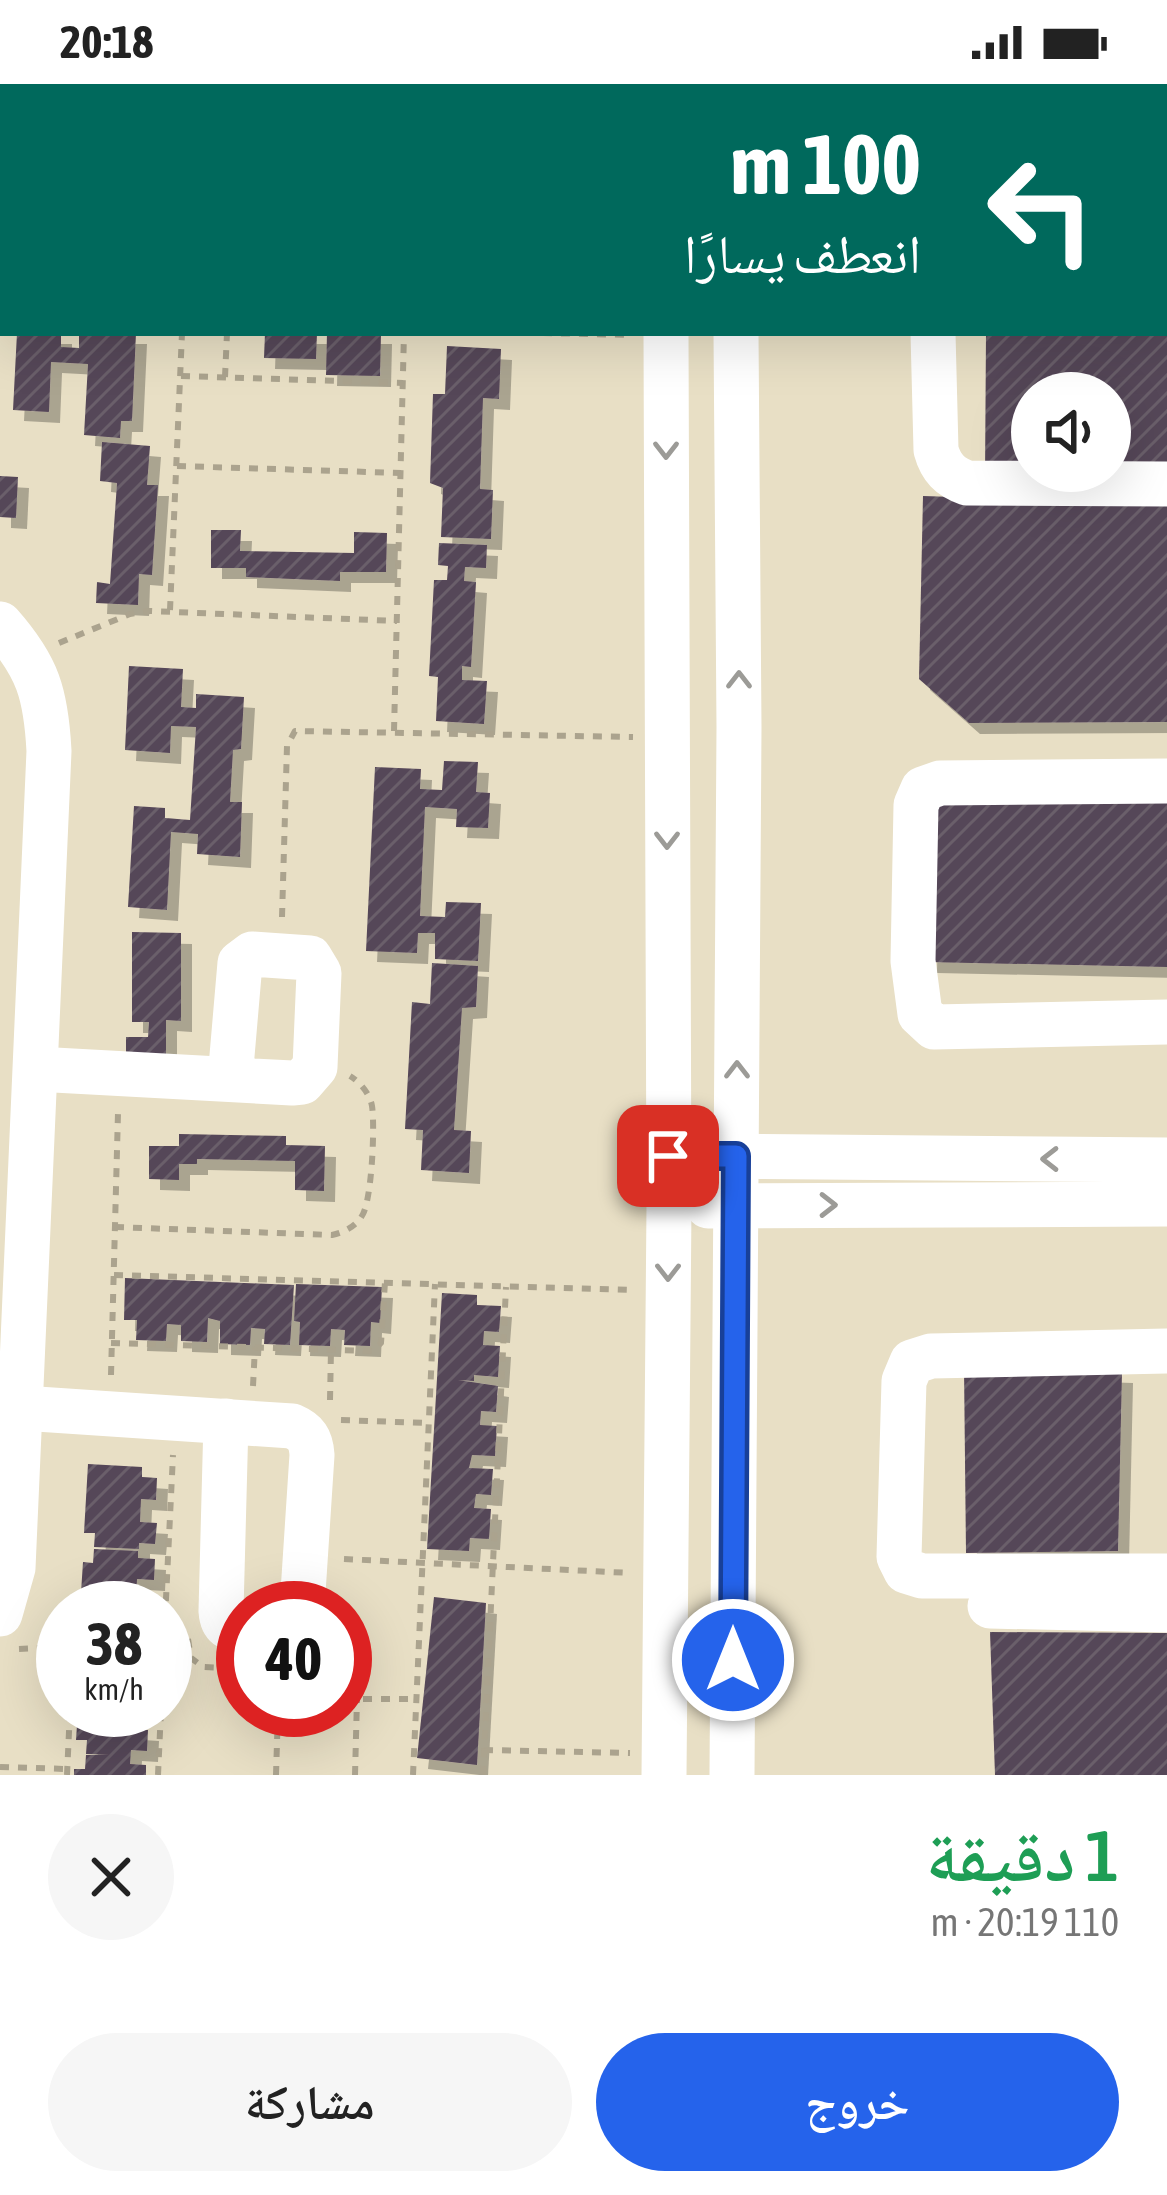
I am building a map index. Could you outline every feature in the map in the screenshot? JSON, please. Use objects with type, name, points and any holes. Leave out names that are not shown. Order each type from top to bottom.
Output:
[{"type":"street","points":[[664,1764],[666,336]]},
{"type":"street","points":[[732,1775],[736,336]]},
{"type":"street","points":[[933,336],[936,450],[939,462],[956,479],[967,483],[1167,484]]},
{"type":"street","points":[[0,1614],[14,1568],[36,1069],[20,954],[49,751],[46,702],[14,640]]},
{"type":"street","points":[[1167,781],[940,783],[923,789],[916,806],[913,961],[920,1014],[934,1027],[1167,1022]]},
{"type":"street","points":[[36,1069],[230,1079],[302,1082],[315,1067],[319,973],[310,958],[252,954],[240,963],[230,1079]]},
{"type":"street","points":[[668,1156],[1167,1160]]},
{"type":"street","points":[[668,1206],[1167,1204]]},
{"type":"street","points":[[1167,1351],[931,1356],[912,1362],[904,1381],[899,1557],[906,1571],[922,1576],[1167,1576]]},
{"type":"street","points":[[22,1408],[175,1418],[239,1408],[304,1431],[311,1442],[303,1581]]},
{"type":"street","points":[[223,1581],[239,1408]]},
{"type":"street","points":[[908,1605],[1167,1610]]},
{"type":"path","points":[[170,610],[182,336]]},
{"type":"path","points":[[225,377],[227,336]]},
{"type":"path","points":[[394,732],[404,336]]},
{"type":"path","points":[[181,376],[403,383]]},
{"type":"path","points":[[177,466],[401,473]]},
{"type":"path","points":[[14,640],[130,614],[170,610],[397,621]]},
{"type":"path","points":[[280,955],[289,738],[303,730],[667,738]]},
{"type":"path","points":[[115,1227],[332,1235],[356,1224],[368,1199],[372,1103],[360,1082],[339,1070],[315,1067]]},
{"type":"path","points":[[110,1388],[119,1073]]},
{"type":"path","points":[[114,1275],[668,1291]]},
{"type":"path","points":[[111,1343],[378,1349],[385,1282]]},
{"type":"path","points":[[413,1775],[435,1284]]},
{"type":"path","points":[[483,1775],[506,1286]]},
{"type":"path","points":[[239,1408],[255,1347]]},
{"type":"path","points":[[330,1400],[331,1350]]},
{"type":"path","points":[[167,1581],[175,1418]]},
{"type":"path","points":[[341,1420],[428,1424]]},
{"type":"path","points":[[335,1558],[665,1575]]},
{"type":"path","points":[[0,1649],[36,1648]]},
{"type":"path","points":[[372,1699],[416,1700]]},
{"type":"path","points":[[0,1767],[67,1772],[69,1737]]},
{"type":"path","points":[[158,1775],[160,1737]]},
{"type":"path","points":[[276,1775],[277,1737]]},
{"type":"path","points":[[355,1775],[356,1737]]},
{"type":"path","points":[[484,1750],[664,1764]]},
{"type":"building","points":[[17,336],[61,336],[61,347],[79,348],[79,336],[136,336],[132,421],[121,421],[120,438],[84,435],[88,364],[51,362],[49,412],[13,410]]},
{"type":"building","points":[[265,336],[317,336],[316,359],[264,358]]},
{"type":"building","points":[[327,336],[381,336],[380,376],[326,375]]},
{"type":"building","points":[[986,336],[1167,336],[1167,479],[1131,479],[1131,372],[1011,372],[1011,478],[985,478]]},
{"type":"building","points":[[447,346],[501,349],[499,399],[483,398],[480,489],[493,490],[491,539],[441,537],[443,488],[430,483],[433,394],[445,394]]},
{"type":"building","points":[[102,442],[150,446],[147,485],[158,485],[152,575],[139,574],[138,605],[96,603],[97,582],[110,584],[117,483],[100,481]]},
{"type":"building","points":[[0,476],[18,477],[16,518],[0,517]]},
{"type":"building","points":[[923,496],[1167,504],[1167,722],[969,723],[919,679]]},
{"type":"building","points":[[211,530],[241,530],[240,551],[354,553],[354,532],[387,533],[386,572],[340,572],[340,581],[246,577],[246,568],[211,568]]},
{"type":"building","points":[[439,543],[487,545],[486,568],[465,567],[464,581],[476,582],[471,667],[462,666],[462,680],[487,681],[484,724],[436,721],[438,677],[429,676],[434,580],[447,580],[448,566],[438,565]]},
{"type":"building","points":[[129,666],[183,669],[181,707],[196,708],[196,694],[244,697],[241,749],[233,750],[230,802],[242,802],[240,857],[197,854],[198,834],[171,832],[167,910],[128,907],[134,806],[165,808],[165,818],[190,820],[196,727],[171,726],[170,753],[125,750]]},
{"type":"building","points":[[444,761],[478,762],[476,792],[490,793],[488,828],[456,827],[457,809],[425,807],[420,916],[445,917],[446,902],[481,903],[478,961],[435,959],[435,933],[418,933],[417,953],[366,951],[375,767],[421,769],[420,789],[442,790]]},
{"type":"building","points":[[929,798],[1167,801],[1167,967],[926,962]]},
{"type":"building","points":[[132,932],[181,933],[181,1021],[166,1020],[166,1067],[126,1067],[126,1037],[148,1037],[149,1022],[132,1022]]},
{"type":"building","points":[[432,963],[478,966],[476,1007],[462,1008],[454,1130],[471,1131],[469,1173],[421,1170],[423,1130],[405,1129],[412,1002],[430,1004]]},
{"type":"building","points":[[179,1134],[286,1136],[286,1145],[325,1146],[324,1191],[295,1190],[295,1161],[197,1159],[197,1164],[179,1164],[179,1180],[149,1179],[149,1146],[179,1146]]},
{"type":"building","points":[[125,1278],[294,1285],[290,1345],[264,1344],[265,1329],[251,1328],[250,1345],[220,1344],[220,1321],[208,1318],[207,1342],[181,1341],[181,1325],[167,1324],[166,1341],[136,1340],[137,1320],[124,1320]]},
{"type":"building","points":[[296,1284],[382,1287],[380,1323],[371,1322],[370,1346],[344,1345],[345,1330],[331,1329],[330,1346],[299,1345],[300,1322],[294,1321]]},
{"type":"building","points":[[442,1293],[477,1295],[477,1305],[501,1306],[499,1332],[484,1331],[483,1345],[500,1346],[498,1377],[474,1375],[474,1381],[458,1380],[498,1386],[496,1412],[481,1411],[480,1425],[497,1426],[495,1456],[472,1455],[469,1468],[493,1469],[491,1495],[476,1494],[474,1508],[491,1509],[489,1539],[470,1538],[469,1551],[427,1549]]},
{"type":"building","points":[[964,1367],[1122,1372],[1118,1551],[966,1553]]},
{"type":"building","points":[[88,1464],[142,1467],[142,1477],[157,1478],[156,1500],[141,1499],[140,1522],[157,1523],[155,1544],[139,1543],[139,1549],[94,1547],[95,1533],[84,1533]]},
{"type":"building","points":[[94,1549],[138,1551],[138,1558],[155,1559],[154,1580],[82,1581],[83,1562],[93,1563]]},
{"type":"building","points":[[434,1597],[486,1603],[477,1765],[417,1758]]},
{"type":"building","points":[[990,1632],[1167,1633],[1167,1775],[995,1775]]},
{"type":"building","points":[[148,1737],[147,1751],[131,1750],[130,1764],[146,1765],[146,1775],[74,1775],[74,1769],[85,1769],[86,1755],[109,1755],[86,1754],[87,1740],[76,1740]]},
{"type":"route","points":[[668,1156],[736,1156],[733,1660]]}]
